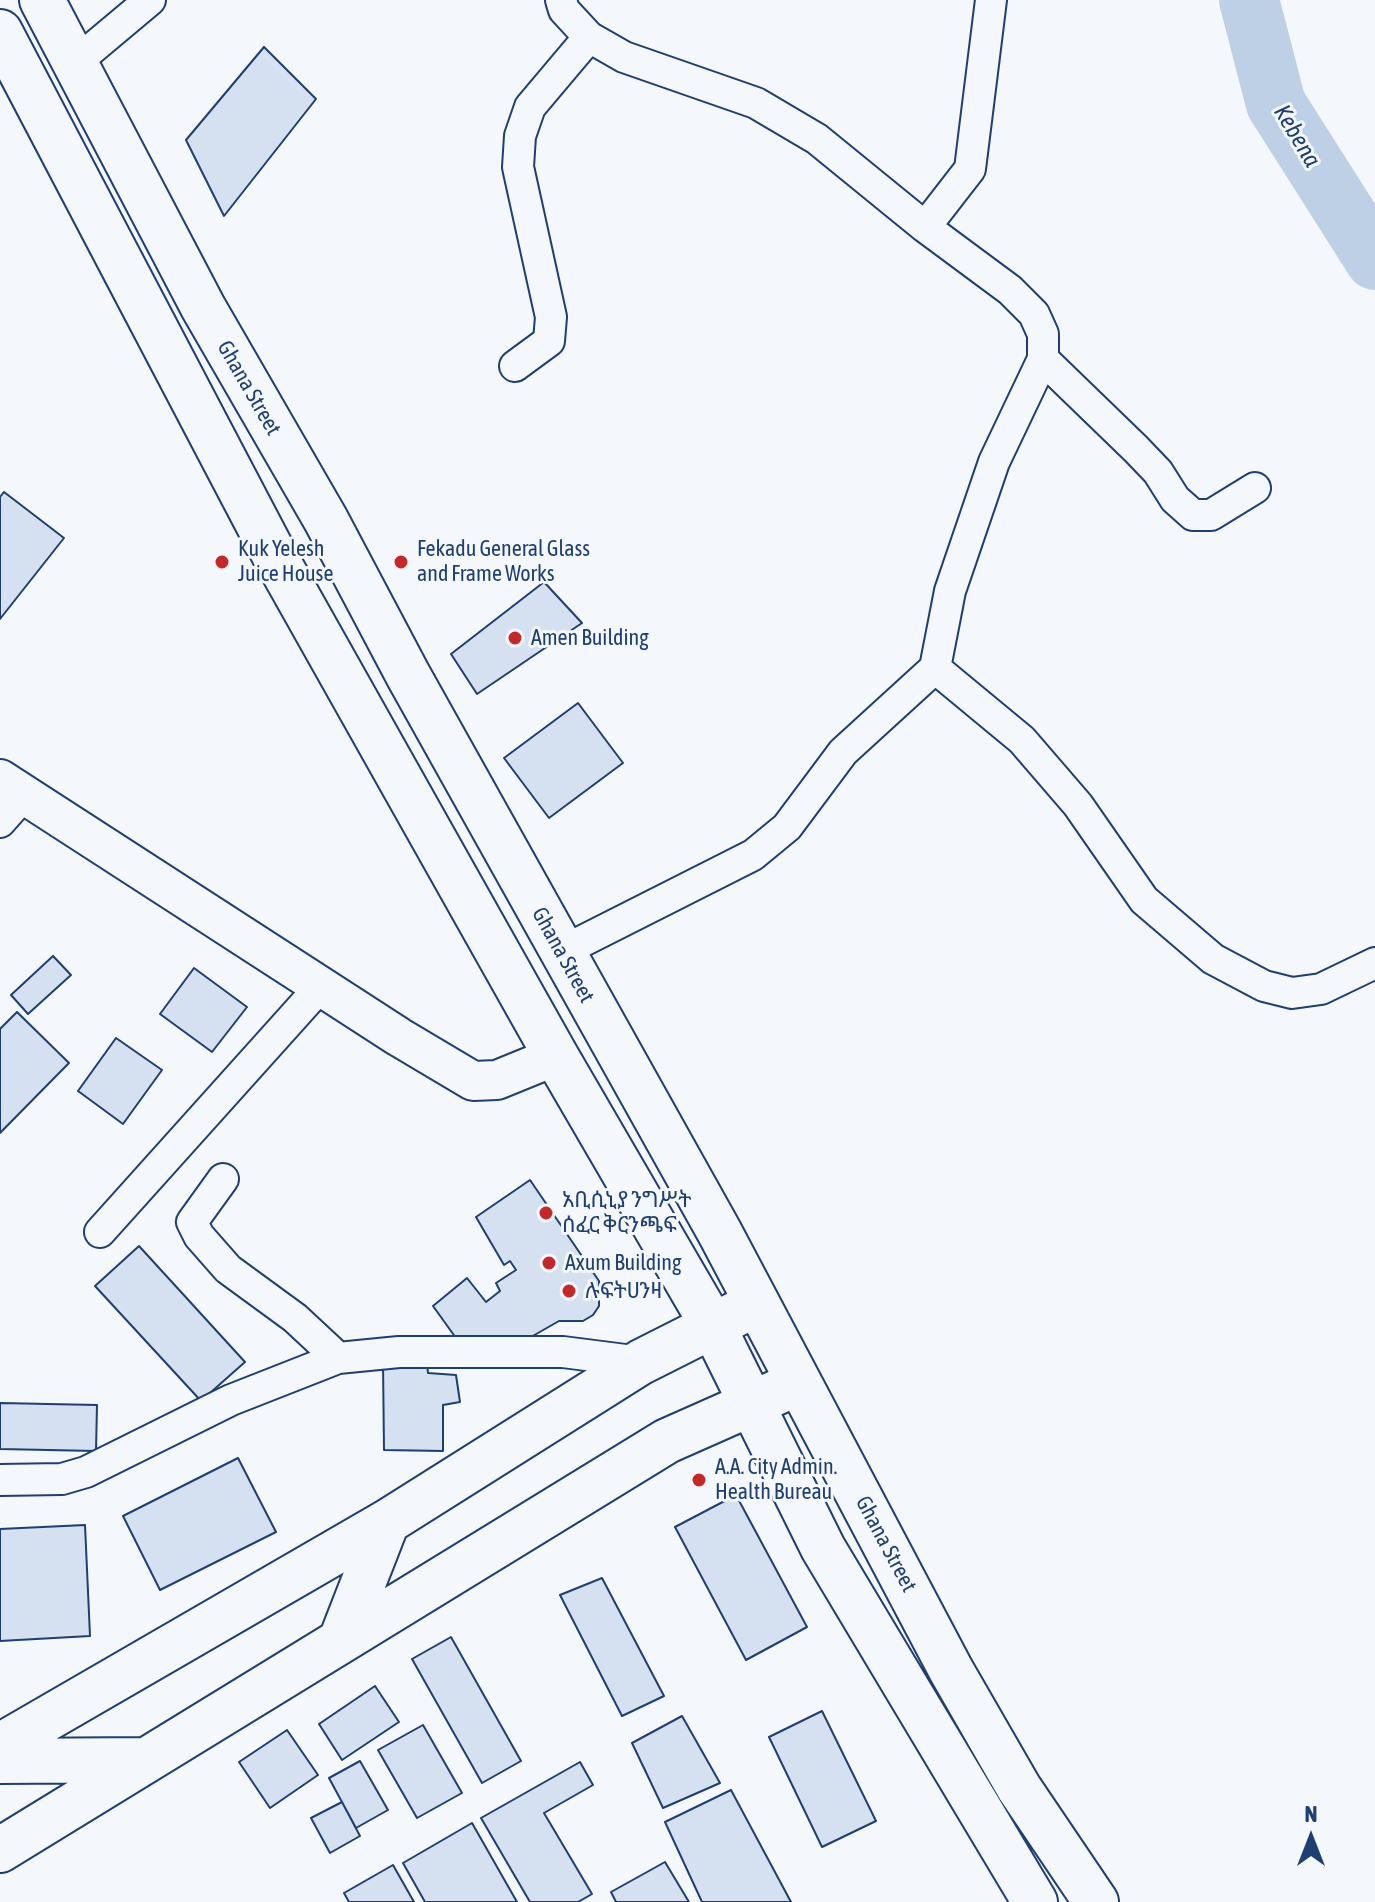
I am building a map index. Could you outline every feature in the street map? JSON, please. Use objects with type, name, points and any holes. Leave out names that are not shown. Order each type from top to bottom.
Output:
[{"type":"main road","name":"Ghana Street","points":[[42,0],[203,307],[326,520],[874,1519],[951,1670],[1012,1775],[1096,1902]]},
{"type":"main road","points":[[0,32],[227,469],[556,1056],[713,1326],[823,1548],[1035,1902]]},
{"type":"main road","points":[[0,1746],[387,1522],[641,1362],[756,1304]]},
{"type":"main road","points":[[0,1850],[667,1441],[798,1383]]},
{"type":"main road","points":[[823,1548],[874,1519]]},
{"type":"main road","points":[[341,1640],[387,1522]]},
{"type":"main road","points":[[0,1761],[146,1760]]},
{"type":"street","points":[[76,62],[150,0]]},
{"type":"street","points":[[561,0],[564,10],[589,37],[624,57],[756,103],[817,139],[925,227],[1010,290],[1034,314],[1043,334],[1043,359],[989,476],[950,591],[935,668],[843,752],[787,827],[753,855],[561,952]]},
{"type":"street","points":[[925,227],[970,169],[991,0]]},
{"type":"street","points":[[515,366],[549,341],[551,317],[518,167],[520,136],[530,107],[589,37]]},
{"type":"street","points":[[1043,359],[1136,449],[1158,472],[1175,499],[1193,515],[1211,515],[1255,488]]},
{"type":"street","points":[[935,668],[1022,740],[1078,805],[1144,900],[1213,959],[1264,986],[1292,993],[1321,989],[1375,963]]},
{"type":"street","points":[[8,799],[321,986],[473,1081],[497,1080],[556,1056]]},
{"type":"street","points":[[100,1232],[321,986]]},
{"type":"street","points":[[223,1179],[192,1222],[199,1236],[228,1269],[295,1318],[338,1358]]},
{"type":"street","points":[[0,1480],[62,1479],[86,1472],[231,1400],[338,1358],[399,1352],[563,1352],[641,1362]]},
{"type":"building","points":[[264,47],[316,99],[224,216],[186,140]]},
{"type":"building","points":[[4,492],[64,538],[0,619],[0,497]]},
{"type":"building","name":"Amen Building","points":[[544,582],[582,623],[477,694],[451,654]]},
{"type":"building","points":[[578,703],[623,763],[549,818],[504,758]]},
{"type":"building","points":[[53,956],[71,975],[28,1014],[11,995]]},
{"type":"building","points":[[194,968],[247,1007],[212,1052],[160,1014]]},
{"type":"building","points":[[17,1012],[69,1063],[0,1133],[0,1029]]},
{"type":"building","points":[[116,1038],[162,1070],[123,1124],[78,1091]]},
{"type":"building","name":"Axum Building","points":[[530,1180],[599,1281],[599,1306],[593,1315],[583,1321],[559,1321],[531,1337],[461,1345],[433,1306],[467,1278],[486,1302],[500,1291],[496,1283],[516,1270],[510,1261],[504,1265],[476,1217]]},
{"type":"building","points":[[139,1246],[245,1362],[201,1401],[95,1286]]},
{"type":"building","points":[[427,1362],[428,1373],[456,1375],[460,1402],[443,1405],[443,1451],[384,1450],[383,1363]]},
{"type":"building","points":[[0,1403],[97,1405],[96,1451],[0,1449]]},
{"type":"building","points":[[238,1458],[276,1532],[160,1590],[123,1516]]},
{"type":"building","points":[[736,1495],[807,1627],[746,1660],[675,1527]]},
{"type":"building","points":[[85,1525],[90,1636],[0,1641],[0,1529]]},
{"type":"building","points":[[602,1578],[664,1696],[622,1716],[560,1595]]},
{"type":"building","points":[[451,1637],[521,1761],[482,1783],[412,1659]]},
{"type":"building","points":[[375,1686],[399,1722],[342,1760],[319,1724]]},
{"type":"building","points":[[822,1711],[876,1821],[822,1847],[769,1737]]},
{"type":"building","points":[[682,1716],[720,1783],[663,1808],[632,1743]]},
{"type":"building","points":[[423,1725],[462,1793],[417,1818],[378,1750]]},
{"type":"building","points":[[287,1730],[318,1775],[270,1808],[239,1762]]},
{"type":"building","points":[[360,1761],[388,1810],[356,1828],[329,1778]]},
{"type":"building","points":[[580,1762],[593,1785],[544,1813],[592,1894],[578,1902],[530,1902],[481,1818]]},
{"type":"building","points":[[731,1790],[791,1902],[702,1902],[665,1822]]},
{"type":"building","points":[[342,1802],[360,1836],[330,1853],[311,1818]]},
{"type":"building","points":[[472,1823],[517,1902],[425,1902],[403,1863]]},
{"type":"building","points":[[665,1862],[689,1902],[616,1902],[611,1892]]},
{"type":"building","points":[[393,1865],[414,1902],[349,1902],[344,1893]]},
{"type":"waterway","name":"Kebena","points":[[1249,0],[1276,104],[1375,260]]},
{"type":"place","name":"Kuk Yelesh Juice House","points":[[222,562]]},
{"type":"place","name":"Fekadu General Glass and Frame Works","points":[[401,562]]},
{"type":"place","name":"Amen Building","points":[[515,638]]},
{"type":"place","name":"አቢሲኒያ ንግሥት ሰፈር ቅርንጫፍ","points":[[546,1213]]},
{"type":"place","name":"Axum Building","points":[[549,1263]]},
{"type":"place","name":"ሉፍትሀንዛ","points":[[569,1291]]},
{"type":"place","name":"A.A. City Admin. Health Bureau","points":[[699,1480]]}]
